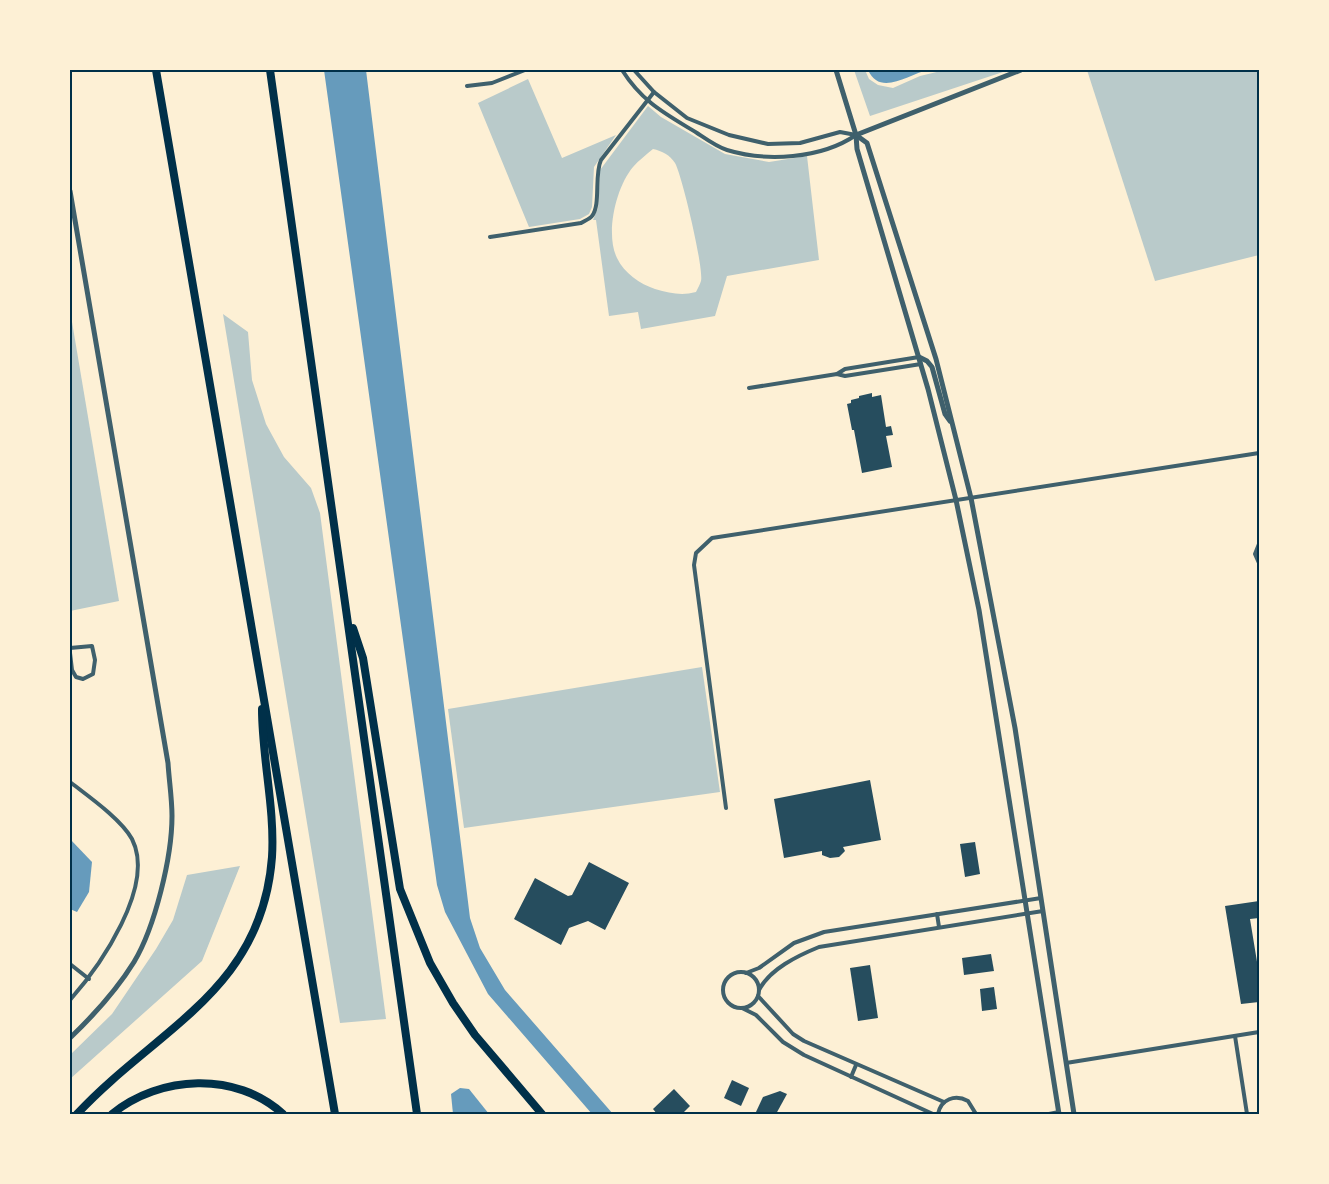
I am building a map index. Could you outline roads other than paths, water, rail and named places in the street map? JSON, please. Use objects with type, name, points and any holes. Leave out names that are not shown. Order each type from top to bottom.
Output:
[{"type":"highway","points":[[156,70],[335,1114]]},
{"type":"highway","points":[[270,70],[417,1114]]},
{"type":"highway","points":[[346,610],[363,658],[400,889],[430,963],[453,1003],[475,1035],[542,1114]]},
{"type":"highway","points":[[77,1114],[207,999],[236,964],[248,945],[260,919],[269,884],[272,856],[272,832],[262,732],[261,682]]},
{"type":"highway","points":[[112,1114],[126,1103],[153,1090],[179,1084],[206,1082],[234,1088],[259,1097],[283,1114]]},
{"type":"street","points":[[467,86],[492,83],[525,70]]},
{"type":"street","points":[[622,70],[647,100],[662,114],[725,150],[770,158],[812,152],[844,143],[856,135],[1021,70]]},
{"type":"street","points":[[634,70],[654,92],[687,118],[730,135],[768,144],[800,143],[840,132],[856,135],[867,143],[890,209],[936,359],[971,498],[1000,644],[1074,1114]]},
{"type":"street","points":[[836,70],[856,135],[857,149],[920,357],[956,500],[982,629],[1059,1113],[1049,1114]]},
{"type":"street","points":[[490,237],[581,222],[592,216],[595,208],[597,169],[654,92]]},
{"type":"street","points":[[70,191],[168,763],[172,817],[166,874],[154,915],[134,961],[100,1008],[70,1038]]},
{"type":"street","points":[[749,388],[837,374],[845,369],[920,357],[928,361],[932,367],[945,414],[953,426]]},
{"type":"street","points":[[837,374],[845,376],[921,364]]},
{"type":"street","points":[[726,808],[694,565],[696,553],[712,538],[1259,453]]},
{"type":"street","points":[[1259,544],[1255,552],[1259,563]]},
{"type":"street","points":[[70,648],[91,644],[95,660],[93,674],[84,679],[76,677],[72,670],[70,653]]},
{"type":"street","points":[[70,782],[112,817],[130,837],[136,849],[139,869],[127,909],[102,961],[70,1000]]},
{"type":"street","points":[[933,1114],[792,1048],[756,1015],[727,1001],[724,996],[723,985],[735,973],[759,968],[794,943],[808,937],[1041,898]]},
{"type":"street","points":[[742,1008],[753,1003],[758,996],[763,981],[790,961],[819,947],[1043,911]]},
{"type":"street","points":[[937,914],[939,927]]},
{"type":"street","points":[[70,964],[89,979]]},
{"type":"street","points":[[746,972],[754,978],[759,990]]},
{"type":"street","points":[[758,996],[793,1034],[856,1065],[944,1102]]},
{"type":"street","points":[[1066,1063],[1259,1032]]},
{"type":"street","points":[[1235,1036],[1247,1114]]},
{"type":"street","points":[[851,1077],[856,1065]]},
{"type":"street","points":[[938,1114],[944,1102],[954,1097],[966,1100],[974,1108],[976,1114]]},
{"type":"water","points":[[324,70],[366,70],[470,918],[480,948],[505,990],[613,1114],[592,1114],[488,994],[445,912],[437,885]]},
{"type":"water","points":[[868,70],[928,70],[887,83],[873,78]]},
{"type":"water","points":[[70,839],[92,862],[89,892],[77,912],[70,909]]},
{"type":"water","points":[[460,1088],[469,1089],[489,1114],[453,1114],[451,1094]]}]
